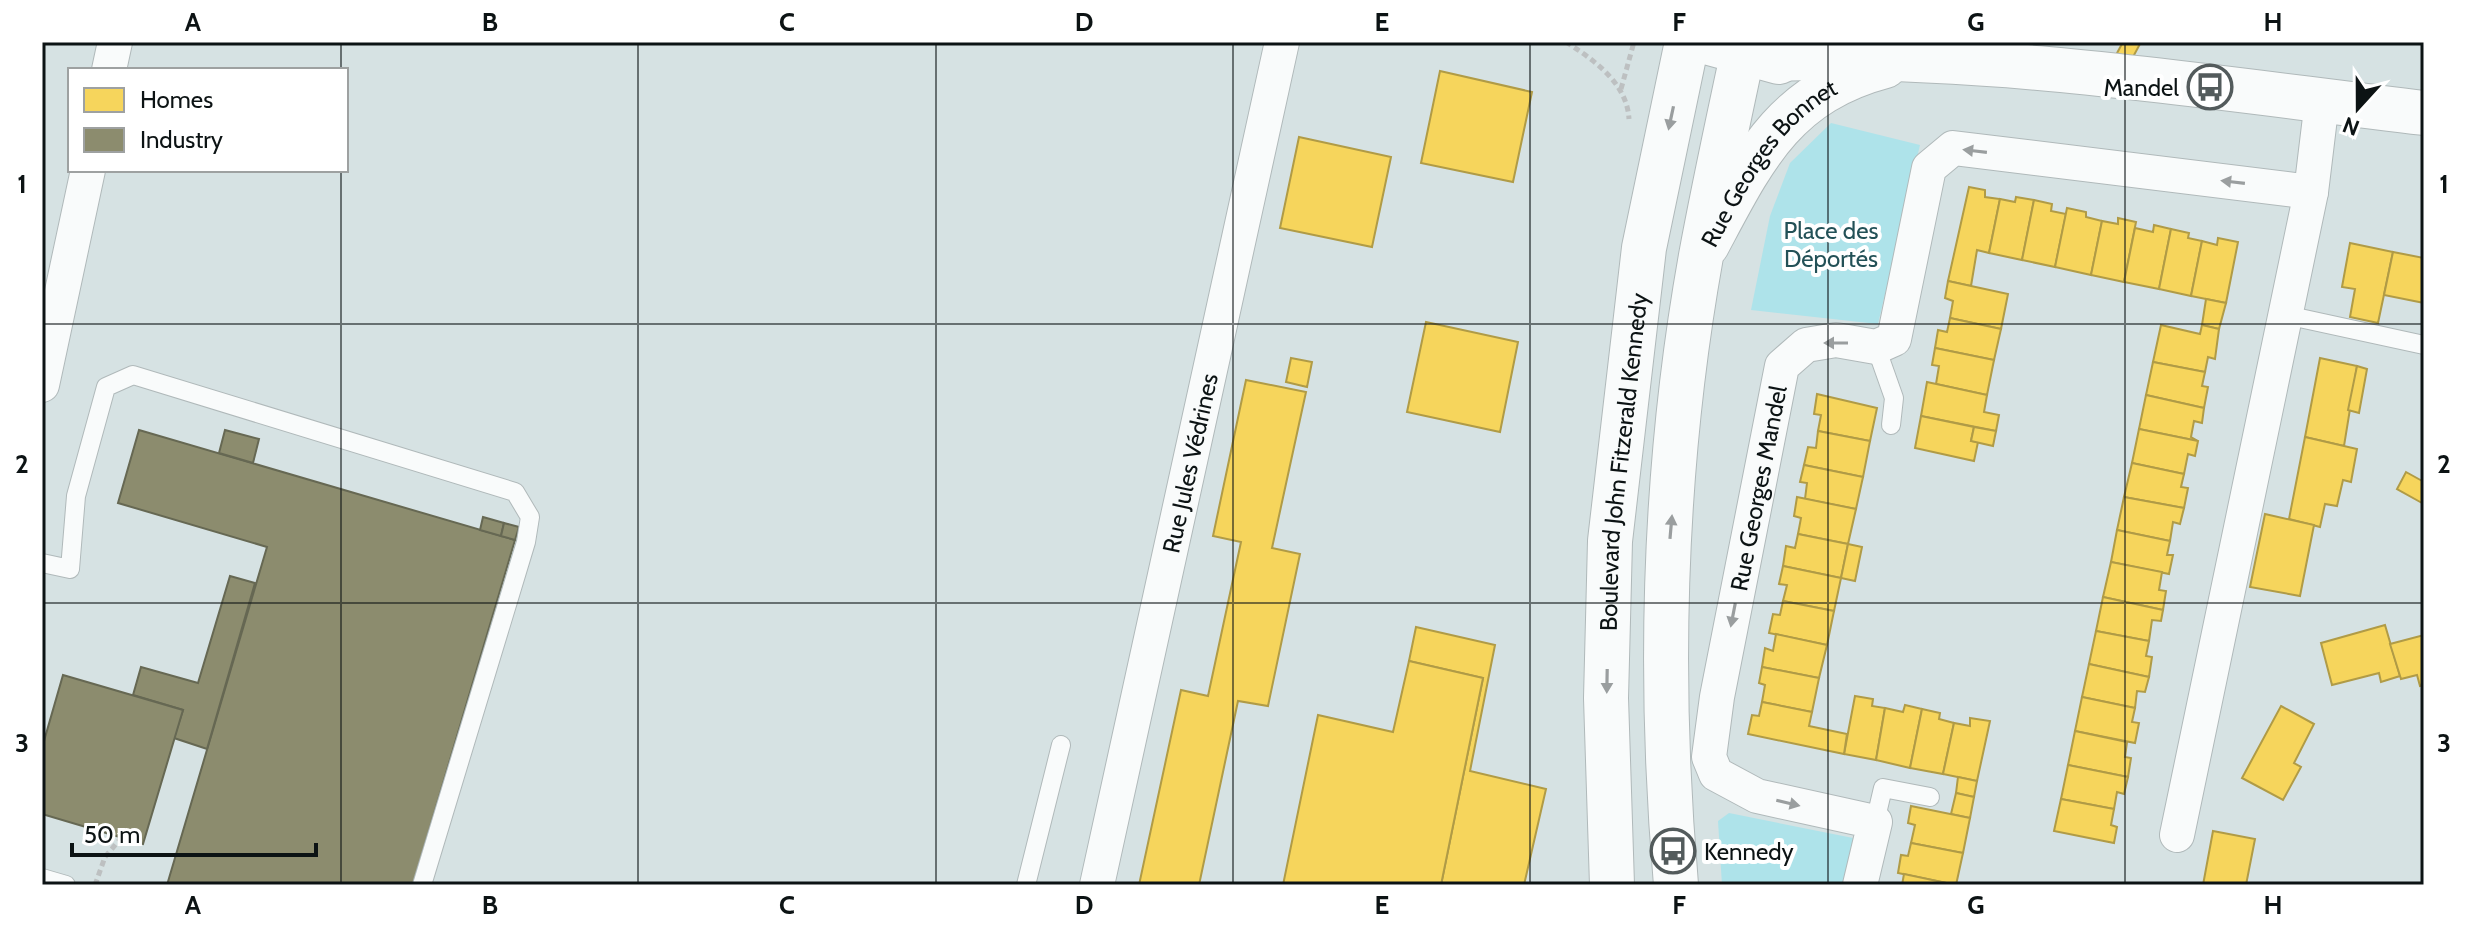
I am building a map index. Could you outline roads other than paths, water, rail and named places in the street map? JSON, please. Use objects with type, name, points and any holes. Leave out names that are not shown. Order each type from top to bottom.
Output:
[{"type":"main road","name":"Boulevard John Fitzerald Kennedy","points":[[1612,885],[1606,698],[1610,541],[1644,248],[1687,42]]},
{"type":"main road","name":"Rue Georges Bonnet","points":[[1741,49],[1909,60],[2017,56],[2424,113]]},
{"type":"main road","points":[[1676,885],[1666,693],[1669,542],[1701,258],[1741,49]]},
{"type":"main road","name":"Rue Georges Bonnet","points":[[1701,258],[1747,171],[1767,143],[1844,58]]},
{"type":"street","points":[[109,68],[115,42]]},
{"type":"street","name":"Rue Jules Védrines","points":[[1097,885],[1282,42]]},
{"type":"street","points":[[2177,835],[2311,192],[2322,101]]},
{"type":"street","points":[[1876,347],[1894,339],[1929,168],[1953,148],[2311,192]]},
{"type":"street","points":[[42,385],[88,172]]},
{"type":"street","name":"Rue Georges Mandel","points":[[1716,774],[1709,757],[1717,697],[1782,366],[1806,345],[1836,340],[1876,347]]},
{"type":"street","points":[[1666,693],[1717,697]]},
{"type":"street","points":[[1670,783],[1716,774],[1757,796],[1875,822],[1860,885]]},
{"type":"lane","points":[[2286,315],[2424,345]]},
{"type":"lane","points":[[1876,347],[1894,398],[1891,425]]},
{"type":"lane","points":[[42,563],[70,569],[76,496],[106,387],[133,375],[515,492],[530,517],[526,542],[422,885]]},
{"type":"lane","points":[[1026,885],[1061,745]]},
{"type":"lane","points":[[1875,822],[1883,788],[1930,797]]},
{"type":"lane","points":[[42,878],[66,885]]},
{"type":"place","name":"Mandel","points":[[2210,87]]},
{"type":"place","name":"Kennedy","points":[[1673,851]]},
{"type":"park label","name":"Place des Déportés","points":[[1831,244]]}]
